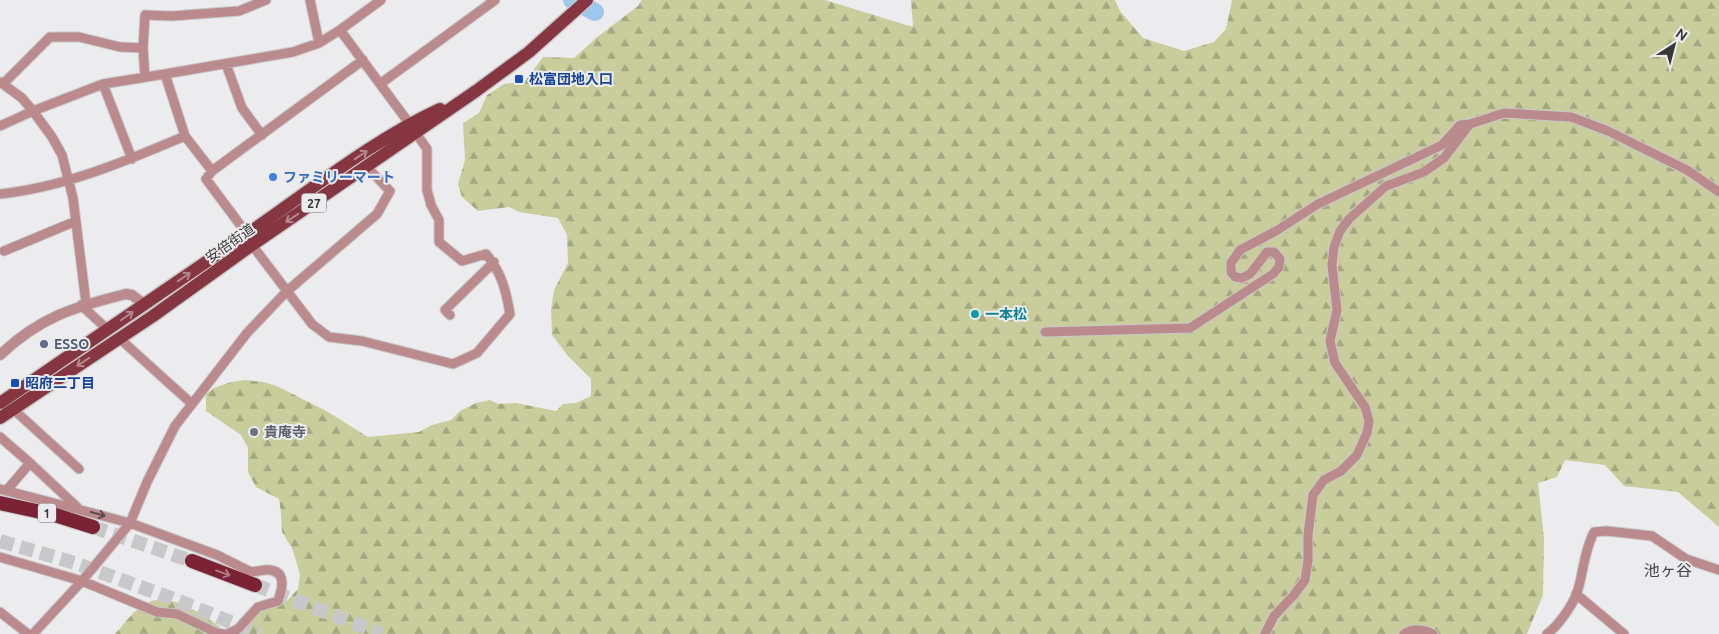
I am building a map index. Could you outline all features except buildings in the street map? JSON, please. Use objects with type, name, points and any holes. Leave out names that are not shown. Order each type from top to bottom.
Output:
[{"type":"highway","name":"1","points":[[0,503],[55,515],[93,527]]},
{"type":"highway","points":[[192,562],[255,585]]},
{"type":"main road","name":"安倍街道","points":[[0,418],[119,338],[359,156],[476,91],[529,52],[587,0]]},
{"type":"main road","name":"安倍街道","points":[[0,403],[144,304],[367,167],[412,128]]},
{"type":"street","points":[[145,78],[143,48],[145,15],[172,16],[239,11],[266,0]]},
{"type":"street","points":[[310,0],[319,43]]},
{"type":"street","points":[[0,126],[103,84],[293,52],[319,43],[381,0]]},
{"type":"street","points":[[380,84],[495,0]]},
{"type":"street","points":[[340,30],[363,60],[427,149],[427,190],[431,205],[439,220],[439,242],[462,261],[486,254],[494,262],[505,286],[510,314],[477,353],[453,364],[362,341],[329,337],[312,324],[286,292],[206,179],[212,171],[363,60]]},
{"type":"street","points":[[107,329],[84,304],[76,221],[69,180],[62,155],[52,137],[33,111],[22,98],[2,83],[50,36],[80,37],[120,47],[143,48]]},
{"type":"street","points":[[226,64],[242,108],[262,135]]},
{"type":"street","points":[[165,74],[185,136],[212,171]]},
{"type":"street","points":[[103,84],[132,159]]},
{"type":"street","points":[[1045,332],[1190,328],[1274,274],[1280,267],[1280,259],[1274,252],[1267,252],[1250,274],[1242,278],[1236,277],[1231,272],[1231,263],[1240,250],[1276,231],[1318,204],[1442,145],[1460,125],[1470,124],[1504,113],[1571,117],[1608,131],[1687,170],[1719,192]]},
{"type":"street","points":[[1265,634],[1274,616],[1305,580],[1313,495],[1324,480],[1341,470],[1357,455],[1367,433],[1369,421],[1365,407],[1336,363],[1330,341],[1337,310],[1332,265],[1334,247],[1340,231],[1349,219],[1386,186],[1424,172],[1444,158],[1470,124]]},
{"type":"street","points":[[0,194],[69,180],[132,159],[185,136]]},
{"type":"street","points":[[33,634],[82,581],[130,523],[147,482],[171,434],[247,333],[286,292],[377,214],[390,191],[367,167]]},
{"type":"street","points":[[1,250],[76,221]]},
{"type":"street","points":[[450,315],[445,310],[494,262]]},
{"type":"street","points":[[0,355],[29,331],[52,317],[84,304],[126,294],[132,295],[144,304]]},
{"type":"street","points":[[119,338],[192,404]]},
{"type":"street","points":[[13,409],[79,469]]},
{"type":"street","points":[[0,437],[80,510]]},
{"type":"street","points":[[3,490],[30,463]]},
{"type":"street","points":[[0,557],[82,581],[157,612],[178,614],[217,633],[225,634],[238,629],[258,607],[278,601],[284,587],[282,578],[275,571],[249,571],[217,555],[130,523],[3,490]]},
{"type":"street","points":[[1547,634],[1556,628],[1576,594],[1586,548],[1594,532],[1607,531],[1652,536],[1686,559],[1719,570]]},
{"type":"street","points":[[1576,594],[1624,634]]},
{"type":"street","points":[[0,612],[28,634]]},
{"type":"street","points":[[1404,634],[1419,629],[1433,634]]},
{"type":"green space","points":[[642,0],[825,0],[913,27],[911,0],[1115,0],[1120,11],[1143,38],[1184,51],[1214,42],[1226,29],[1232,0],[1719,0],[1719,527],[1678,492],[1624,486],[1605,465],[1565,460],[1557,477],[1538,483],[1544,539],[1543,595],[1527,634],[115,634],[139,608],[149,602],[159,600],[180,603],[201,614],[227,632],[247,619],[251,607],[260,603],[267,605],[285,603],[298,589],[300,574],[292,548],[282,532],[279,499],[256,487],[248,472],[248,448],[241,435],[206,411],[206,394],[214,388],[231,382],[245,380],[264,382],[279,387],[328,412],[368,437],[419,432],[432,425],[451,420],[460,411],[476,403],[490,400],[498,404],[516,403],[556,411],[563,404],[576,403],[591,396],[591,379],[568,356],[552,335],[551,310],[554,290],[568,263],[567,235],[558,218],[519,212],[509,207],[478,211],[462,197],[458,184],[465,160],[463,123],[479,113],[487,95],[504,84],[525,81],[543,57],[574,58],[596,38],[638,6]]},
{"type":"waterway","points":[[572,0],[595,12]]},
{"type":"tunnel","points":[[93,527],[192,561]]},
{"type":"tunnel","points":[[0,541],[75,563],[179,601],[260,634]]},
{"type":"tunnel","points":[[255,585],[382,634]]},
{"type":"place","name":"松富団地入口","points":[[519,79]]},
{"type":"place","name":"ファミリーマート","points":[[273,177]]},
{"type":"place","name":"一本松","points":[[975,314]]},
{"type":"place","name":"ESSO","points":[[44,344]]},
{"type":"place","name":"昭府二丁目","points":[[15,383]]},
{"type":"place","name":"貴庵寺","points":[[254,432]]},
{"type":"district","name":"池ヶ谷","points":[[1668,570]]}]
